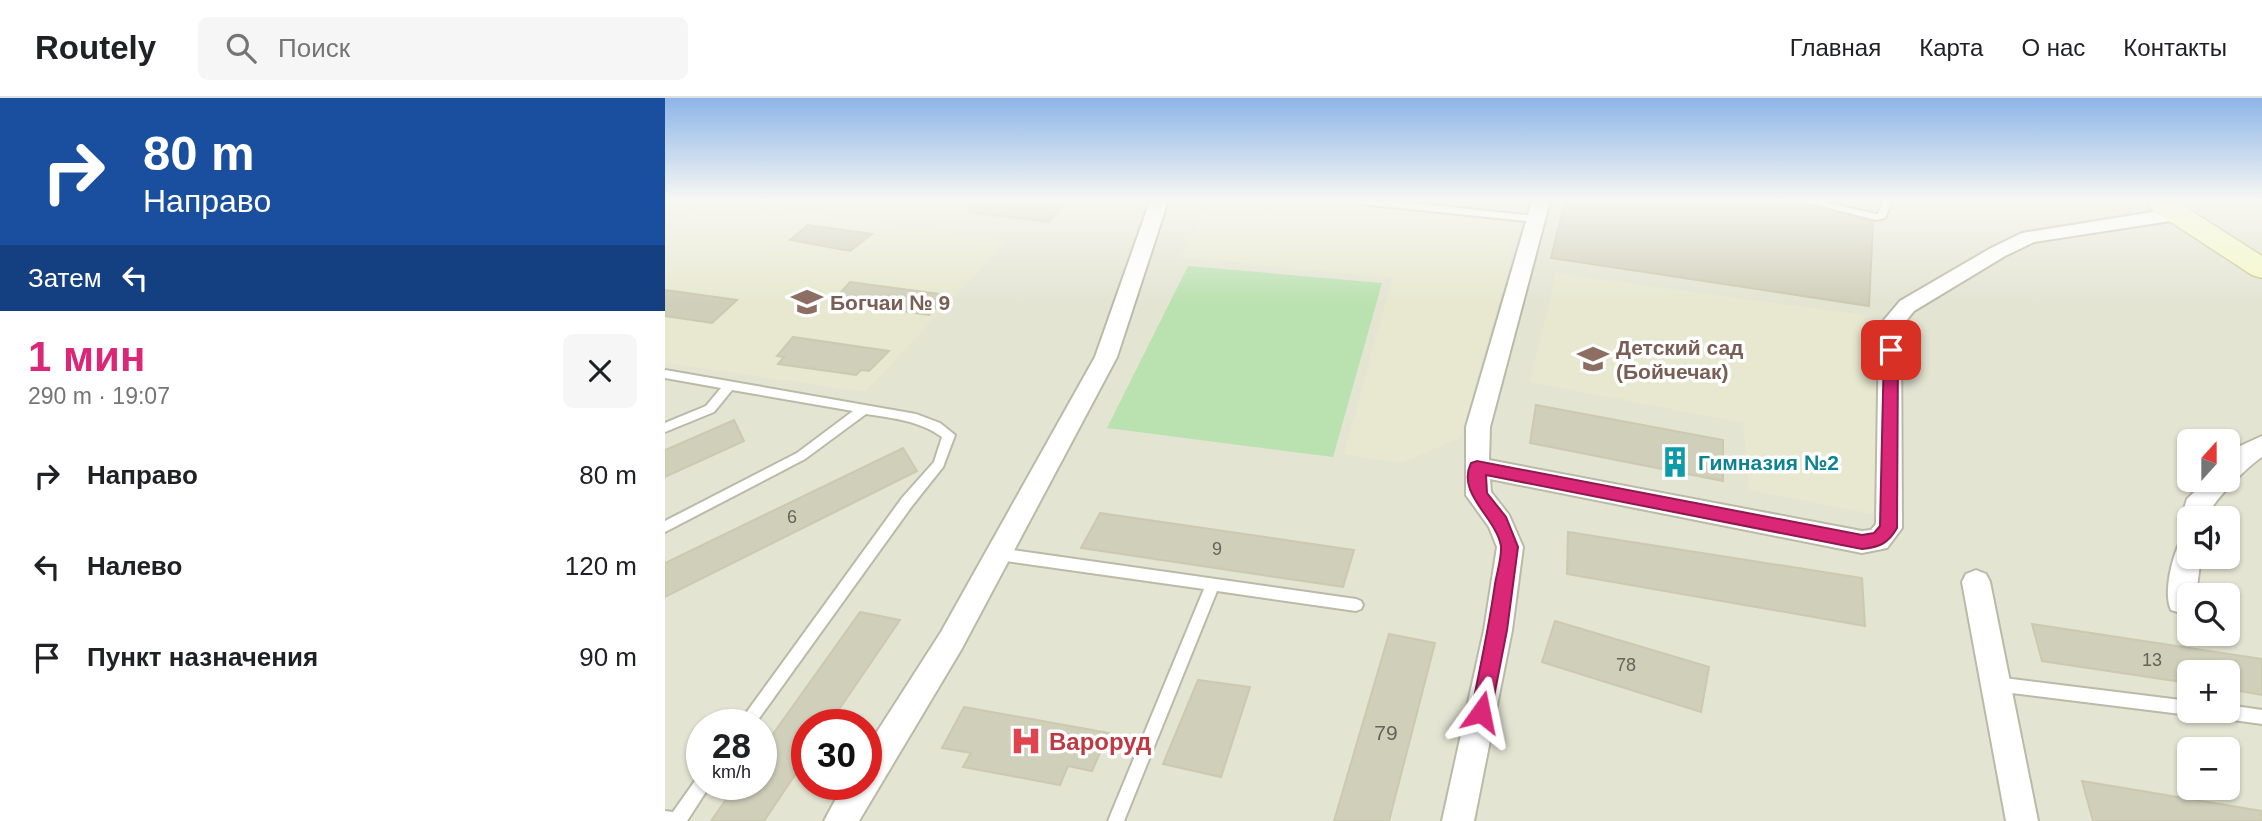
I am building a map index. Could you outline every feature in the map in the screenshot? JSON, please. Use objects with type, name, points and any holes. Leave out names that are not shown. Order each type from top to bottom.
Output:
[{"type":"street","points":[[882,753],[951,640],[1106,357],[1148,235]]},
{"type":"street","points":[[1458,821],[1498,630],[1510,547],[1500,522],[1479,495],[1478,427],[1531,235]]},
{"type":"street","points":[[1477,467],[1862,542],[1878,540],[1889,528],[1890,326],[1907,306],[1998,252],[2039,235]]},
{"type":"street","points":[[2210,235],[2262,269]]},
{"type":"street","points":[[2240,461],[2262,445]]},
{"type":"street","points":[[2196,506],[2210,492]]},
{"type":"street","points":[[1976,582],[2022,821]]},
{"type":"street","points":[[840,821],[853,800]]},
{"type":"lane","points":[[665,374],[916,418],[949,435],[939,464],[907,502],[757,709]]},
{"type":"lane","points":[[665,428],[710,409],[730,385]]},
{"type":"lane","points":[[665,527],[801,456],[863,410]]},
{"type":"lane","points":[[999,554],[1356,605]]},
{"type":"lane","points":[[1116,821],[1213,584]]},
{"type":"lane","points":[[1995,684],[2177,707]]},
{"type":"lane","points":[[2240,714],[2262,717]]},
{"type":"lane","points":[[665,819],[677,821],[692,800]]},
{"type":"shaded area","points":[[665,235],[2262,235],[2262,821],[665,821]]},
{"type":"shaded area","name":"Богчаи № 9","points":[[665,235],[963,235],[1007,241],[865,392],[665,363]]},
{"type":"shaded area","points":[[1191,235],[1518,235],[1460,438],[1402,463],[1344,454],[1392,278],[1180,257]]},
{"type":"shaded area","points":[[1556,273],[1863,315],[1886,429],[1873,514],[1749,490],[1743,423],[1530,382]]},
{"type":"green space","points":[[1188,266],[1382,283],[1333,457],[1107,428]]},
{"type":"building","points":[[796,235],[871,235],[850,251],[790,240]]},
{"type":"building","points":[[1557,235],[1872,235],[1869,306],[1551,258]]},
{"type":"building","points":[[850,282],[947,295],[929,315],[833,301]]},
{"type":"building","points":[[665,290],[737,300],[712,323],[665,316]]},
{"type":"building","points":[[793,337],[889,351],[869,371],[861,370],[856,375],[778,364],[784,357],[777,356]]},
{"type":"building","name":"Гимназия №2","points":[[1536,405],[1723,440],[1723,481],[1530,443]]},
{"type":"building","points":[[734,420],[744,441],[665,477],[665,450]]},
{"type":"building","points":[[903,448],[917,471],[665,597],[665,563]]},
{"type":"building","points":[[1100,513],[1354,550],[1343,587],[1081,548]]},
{"type":"building","points":[[1568,532],[1862,578],[1865,626],[1567,574]]},
{"type":"building","points":[[860,612],[900,620],[839,709],[791,709],[791,781],[764,821],[711,821],[726,800],[777,800],[777,729]]},
{"type":"building","points":[[1555,621],[1709,667],[1701,712],[1542,662]]},
{"type":"building","points":[[2032,624],[2262,659],[2262,695],[2240,691],[2240,660],[2177,660],[2177,681],[2042,661]]},
{"type":"building","points":[[1389,634],[1435,643],[1389,821],[1334,821]]},
{"type":"building","points":[[1198,680],[1250,687],[1221,777],[1163,764]]},
{"type":"building","name":"Вароруд","points":[[964,707],[1109,733],[1092,771],[1068,766],[1060,785],[963,767],[971,753],[942,748]]},
{"type":"building","points":[[2082,781],[2177,797],[2177,800],[2196,800],[2262,811],[2262,821],[2093,821]]},
{"type":"place","name":"Богчаи № 9","points":[[807,302]]},
{"type":"place","name":"Детский сад (Бойчечак)","points":[[1593,359]]},
{"type":"place","name":"Гимназия №2","points":[[1675,462]]},
{"type":"place","name":"Вароруд","points":[[1026,741]]},
{"type":"route","points":[[1481,712],[1498,630],[1510,547],[1500,522],[1479,495],[1477,467],[1862,542],[1878,540],[1889,528],[1891,350]]}]
